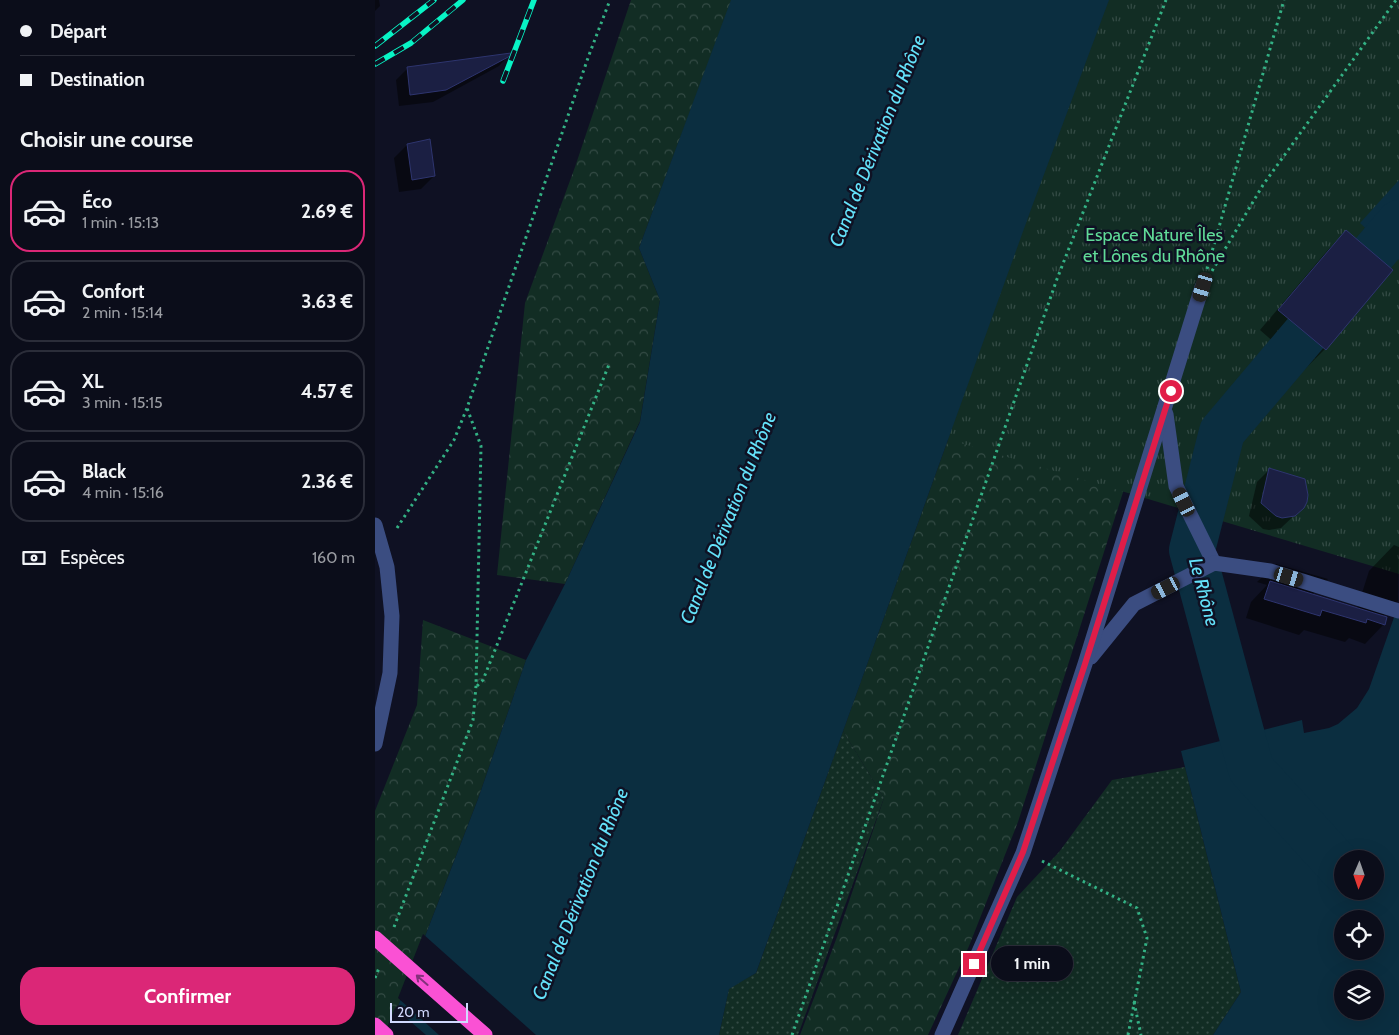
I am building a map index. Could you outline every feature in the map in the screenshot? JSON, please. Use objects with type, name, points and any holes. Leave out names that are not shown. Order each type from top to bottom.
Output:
[{"type":"highway","points":[[375,938],[485,1035]]},
{"type":"highway","points":[[375,1025],[386,1035]]},
{"type":"street","points":[[942,1035],[1023,852],[1085,664],[1203,287]]},
{"type":"street","points":[[1165,409],[1176,486],[1214,564]]},
{"type":"street","points":[[375,525],[387,568],[392,616],[390,674],[375,744]]},
{"type":"street","points":[[1085,664],[1134,604],[1214,564],[1270,571],[1399,611]]},
{"type":"path","points":[[383,550],[454,440],[467,408],[589,55],[610,0]]},
{"type":"path","points":[[792,1035],[1057,279],[1167,0]]},
{"type":"path","points":[[1203,287],[1284,0]]},
{"type":"path","points":[[1203,287],[1263,185],[1396,0]]},
{"type":"path","points":[[476,686],[483,680],[610,362]]},
{"type":"path","points":[[393,932],[473,720],[476,686],[481,446],[467,408]]},
{"type":"path","points":[[1023,852],[1137,908],[1147,938],[1127,1035]]},
{"type":"path","points":[[375,978],[382,960]]},
{"type":"path","points":[[1134,999],[1141,1035]]},
{"type":"green space","points":[[631,0],[732,0],[639,248],[660,300],[640,421],[565,584],[497,575],[525,303],[575,167]]},
{"type":"green space","name":"Espace Nature Îles et Lônes du Rhône","points":[[924,0],[1399,0],[1399,574],[780,389]]},
{"type":"green space","points":[[1030,212],[1190,282],[1018,822],[969,946],[928,1035],[800,1035],[837,937],[884,798],[843,731]]},
{"type":"green space","points":[[423,620],[526,660],[478,799],[387,1035],[375,1035],[375,811],[417,705]]},
{"type":"green space","points":[[843,731],[884,798],[798,1035],[719,1035],[729,988],[756,973]]},
{"type":"green space","points":[[1185,767],[1241,992],[1213,1035],[958,1035],[1017,897],[1059,852],[1112,780]]},
{"type":"water","name":"Canal de Dérivation du Rhône","points":[[731,0],[1109,0],[1030,212],[756,973],[729,989],[719,1035],[387,1035],[478,799],[526,660],[565,584],[640,422],[660,300],[639,248]]},
{"type":"water","points":[[1399,180],[1399,260],[1360,223]]},
{"type":"water","points":[[1399,603],[1399,1035],[1213,1035],[1241,992],[1181,751],[1302,720],[1304,733],[1329,728],[1338,724],[1357,708],[1369,689]]},
{"type":"pier","points":[[423,934],[536,1035],[439,1035],[398,998]]},
{"type":"pier","points":[[395,1008],[426,1035],[384,1035]]},
{"type":"building","points":[[511,53],[512,55],[446,90],[410,95],[407,67]]},
{"type":"building","points":[[430,139],[435,176],[412,180],[407,144]]},
{"type":"building","points":[[1346,230],[1393,270],[1326,350],[1278,310]]},
{"type":"building","points":[[1269,468],[1305,479],[1308,495],[1307,502],[1304,508],[1295,516],[1282,518],[1276,516],[1261,503]]},
{"type":"building","points":[[1270,581],[1387,617],[1385,625],[1367,619],[1366,623],[1322,610],[1320,616],[1264,599]]},
{"type":"waterway","name":"Le Rhône","points":[[1334,860],[1251,769],[1192,550],[1222,432],[1399,223]]},
{"type":"railway","points":[[375,46],[434,0]]},
{"type":"railway","points":[[375,64],[411,43],[463,0]]},
{"type":"railway","points":[[503,81],[534,0]]},
{"type":"route","points":[[974,964],[1023,852],[1085,664],[1171,391]]}]
